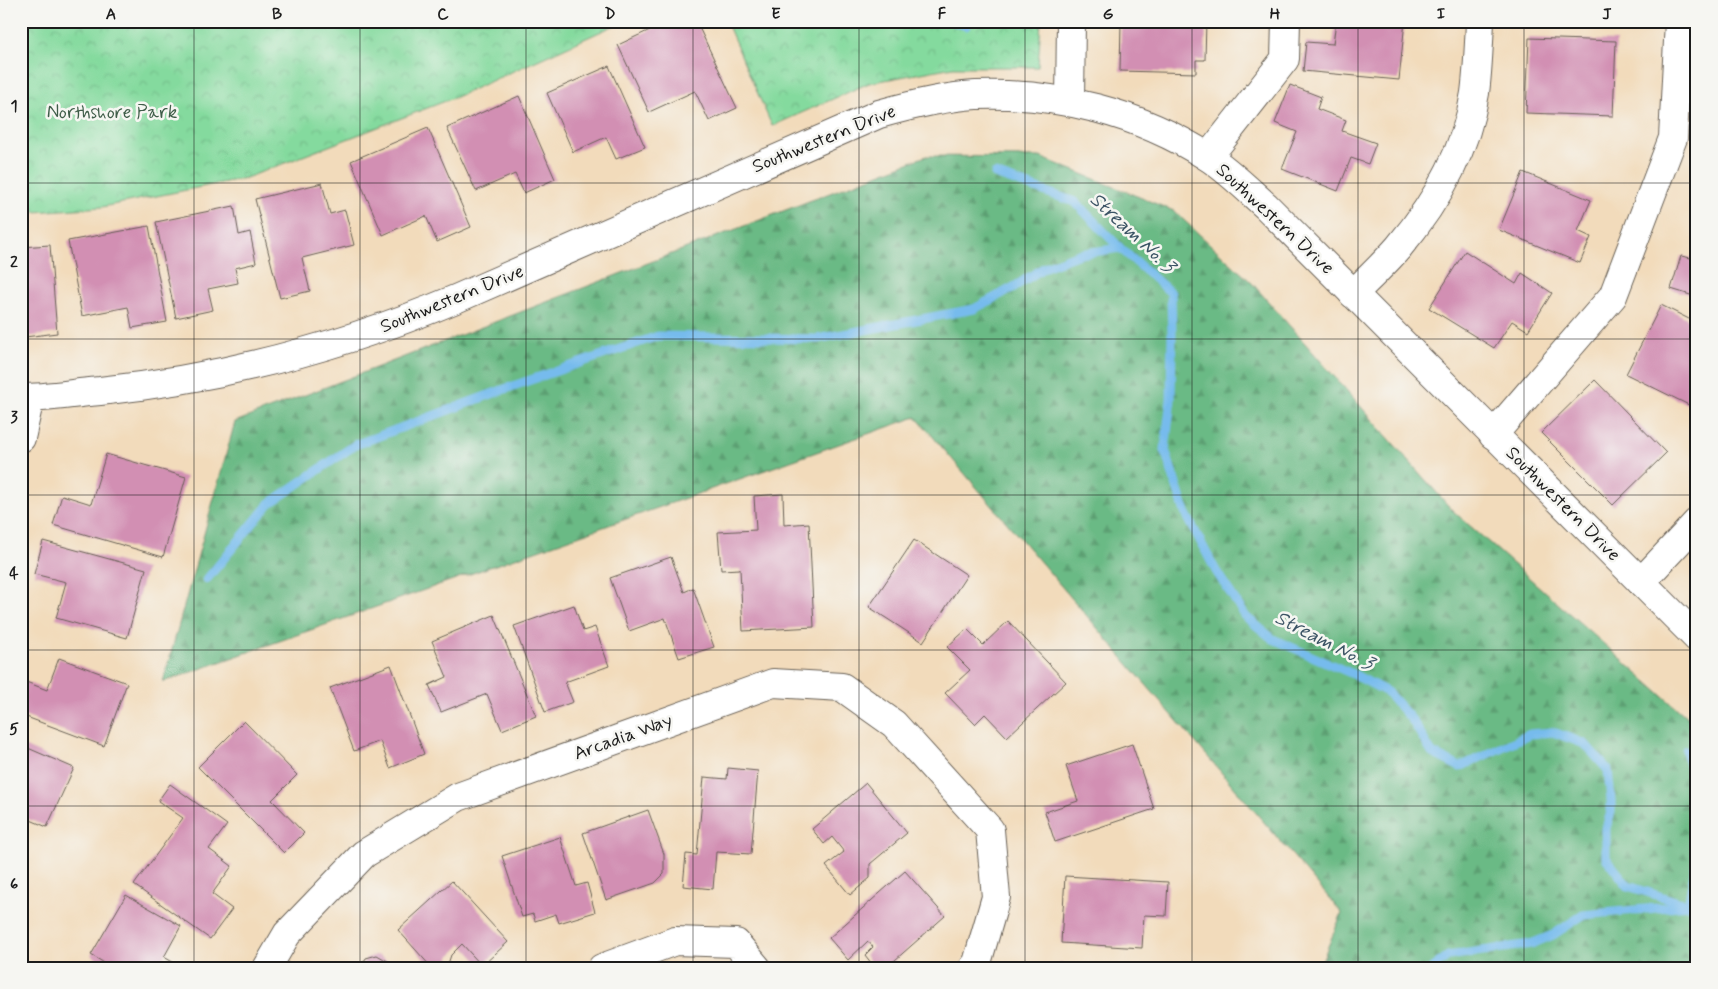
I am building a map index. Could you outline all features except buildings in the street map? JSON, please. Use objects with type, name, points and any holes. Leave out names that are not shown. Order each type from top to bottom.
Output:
[{"type":"street","points":[[1070,102],[1071,21]]},
{"type":"street","points":[[1208,157],[1285,59],[1286,21]]},
{"type":"street","points":[[1353,294],[1397,249],[1417,224],[1437,195],[1452,164],[1465,132],[1475,95],[1480,21]]},
{"type":"street","points":[[1493,435],[1613,296],[1673,138],[1679,21]]},
{"type":"street","name":"Southwestern Drive","points":[[26,398],[147,386],[187,380],[324,346],[373,331],[458,298],[879,114],[940,99],[976,96],[1015,96],[1070,102],[1130,118],[1208,157],[1236,179],[1266,206],[1697,638]]},
{"type":"street","points":[[21,438],[26,398]]},
{"type":"street","points":[[1641,582],[1697,522]]},
{"type":"street","name":"Arcadia Way","points":[[267,968],[287,934],[364,854],[458,797],[773,683],[842,687],[894,724],[990,830],[996,897],[977,963],[973,968]]},
{"type":"street","points":[[602,968],[675,941],[736,943],[757,968]]},
{"type":"green space","name":"Northshore Park","points":[[21,21],[624,21],[456,97],[246,178],[102,207],[21,213]]},
{"type":"green space","points":[[726,21],[1041,21],[1038,67],[953,67],[869,83],[772,126]]},
{"type":"green space","points":[[926,156],[1040,157],[1174,211],[1251,282],[1452,510],[1697,726],[1697,968],[1319,968],[1342,913],[916,417],[163,682],[235,422]]},
{"type":"waterway","name":"Stream No. 3","points":[[952,21],[966,26]]},
{"type":"waterway","name":"Stream No. 3","points":[[995,174],[1075,202],[1120,248],[1171,293],[1171,399],[1165,450],[1185,512],[1216,571],[1246,617],[1273,639],[1355,675],[1387,692],[1412,720],[1432,753],[1460,767],[1530,734],[1553,732],[1585,744],[1608,770],[1611,812],[1606,828],[1606,858],[1628,886],[1688,905],[1697,905]]},
{"type":"waterway","points":[[207,579],[269,504],[355,445],[513,386],[658,336],[817,339],[974,309],[1045,267],[1079,254],[1120,248]]},
{"type":"waterway","points":[[1686,750],[1697,801]]},
{"type":"waterway","points":[[1432,968],[1448,956],[1531,944],[1553,935],[1583,915],[1688,905],[1697,859]]}]
